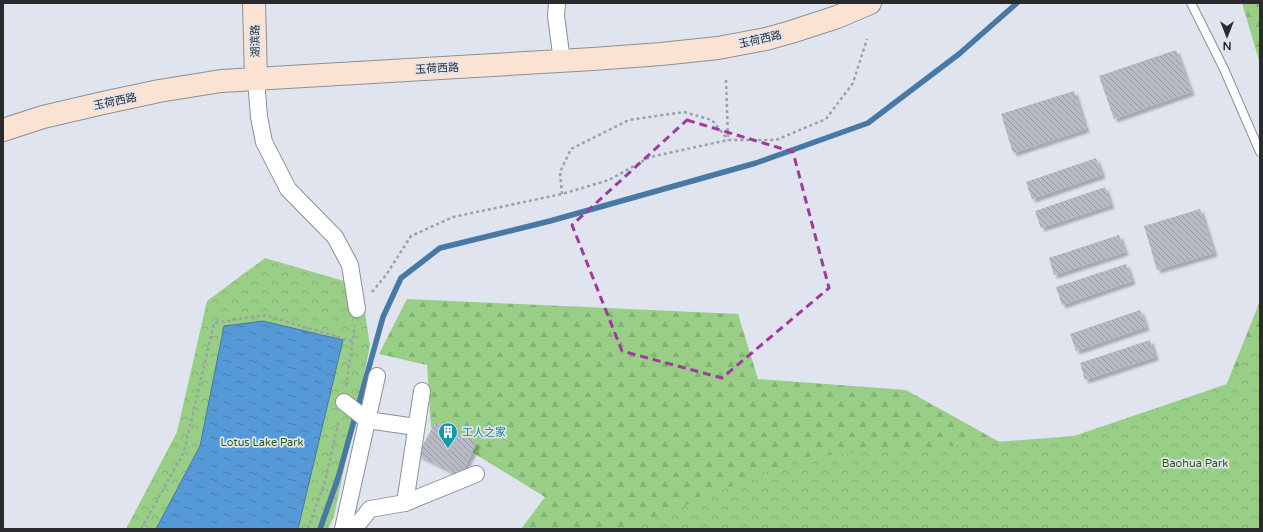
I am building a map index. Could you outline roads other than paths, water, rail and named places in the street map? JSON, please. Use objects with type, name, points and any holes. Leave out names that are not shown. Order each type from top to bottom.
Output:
[{"type":"main road","name":"湖滨路","points":[[254,3],[256,79]]},
{"type":"main road","name":"玉荷西路","points":[[3,130],[43,117],[159,91],[221,81],[562,61],[692,51],[743,44],[814,25],[838,17],[870,3]]},
{"type":"street","points":[[557,3],[556,16],[562,61]]},
{"type":"street","points":[[256,79],[259,117],[264,142],[288,189],[335,237],[350,266],[358,309]]},
{"type":"street","points":[[343,529],[377,376]]},
{"type":"street","points":[[405,504],[422,391]]},
{"type":"street","points":[[344,402],[367,420],[416,427]]},
{"type":"street","points":[[354,529],[370,509],[405,504],[476,474]]},
{"type":"lane","points":[[1191,3],[1224,69],[1260,152]]},
{"type":"water","points":[[263,321],[343,340],[298,529],[156,529],[200,446],[224,326]]},
{"type":"waterway","points":[[320,529],[338,478],[383,317],[401,278],[440,248],[550,221],[756,163],[868,123],[959,54],[1017,3]]},
{"type":"place","name":"工人之家","points":[[448,449]]},
{"type":"park label","name":"Lotus Lake Park","points":[[262,442]]},
{"type":"park label","name":"Baohua Park","points":[[1195,463]]}]
